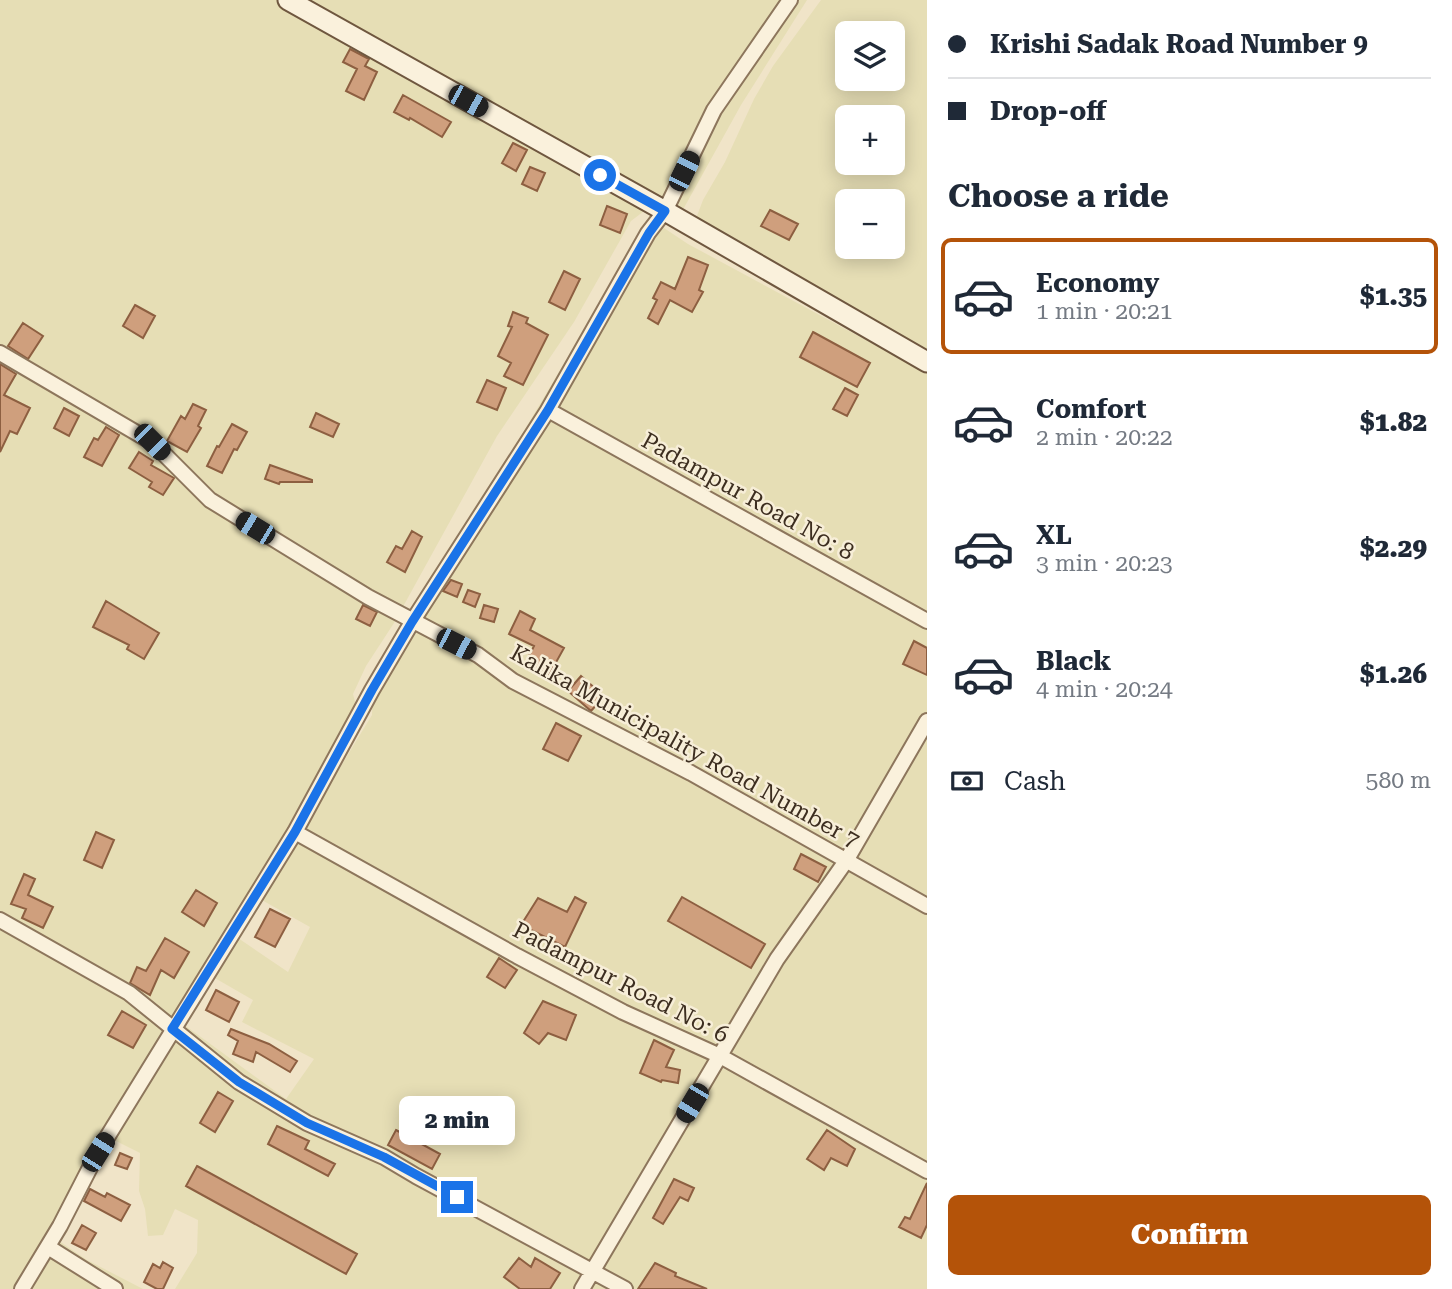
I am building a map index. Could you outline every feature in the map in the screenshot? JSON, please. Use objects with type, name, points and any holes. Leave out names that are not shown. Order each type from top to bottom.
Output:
[{"type":"street","points":[[288,0],[665,211],[927,362]]},
{"type":"street","points":[[22,1289],[48,1247],[98,1152],[295,832],[412,622],[548,410],[649,233],[665,211],[714,110],[790,0]]},
{"type":"street","name":"Kalika Municipality Road Number 7","points":[[0,353],[152,442],[210,500],[412,622],[478,655],[513,681],[691,773],[927,906]]},
{"type":"street","name":"Padampur Road No: 8","points":[[548,410],[927,621]]},
{"type":"street","points":[[582,1289],[777,959],[846,860],[927,721]]},
{"type":"street","name":"Padampur Road No: 6","points":[[295,832],[540,968],[623,1012],[720,1056],[927,1171]]},
{"type":"street","points":[[0,920],[129,993],[239,1082],[307,1123],[384,1157],[625,1289]]},
{"type":"street","points":[[48,1247],[115,1289]]},
{"type":"shaded area","points":[[0,0],[807,0],[741,105],[675,224],[648,208],[631,221],[574,322],[497,436],[394,623],[366,666],[353,694],[359,717],[164,1031],[17,1289],[0,1289]]},
{"type":"shaded area","points":[[821,0],[927,0],[927,356],[692,229],[703,200],[725,162],[754,99],[773,66]]},
{"type":"shaded area","points":[[652,220],[688,244],[927,373],[927,1289],[175,1289],[197,1253],[198,1220],[175,1209],[163,1235],[148,1236],[145,1209],[139,1191],[140,1153],[112,1139],[183,1024],[286,1099],[314,1059],[242,1022],[253,1000],[213,977],[238,938],[288,972],[310,927],[260,899],[372,715],[373,686]]},
{"type":"shaded area","points":[[59,1241],[87,1260],[143,1289],[29,1289]]},
{"type":"building","points":[[350,49],[369,59],[365,66],[377,72],[364,100],[346,91],[357,69],[343,62]]},
{"type":"building","points":[[403,95],[451,122],[442,137],[394,112]]},
{"type":"building","points":[[513,143],[527,150],[516,171],[502,163]]},
{"type":"building","points":[[530,167],[545,173],[537,191],[522,184]]},
{"type":"building","points":[[607,206],[627,214],[620,233],[600,225]]},
{"type":"building","points":[[770,210],[798,224],[789,240],[761,226]]},
{"type":"building","points":[[688,257],[708,265],[699,290],[703,292],[692,312],[670,300],[658,324],[648,318],[657,300],[653,298],[661,282],[675,289]]},
{"type":"building","points":[[564,271],[580,279],[565,310],[549,302]]},
{"type":"building","points":[[135,305],[155,316],[143,338],[123,326]]},
{"type":"building","points":[[513,312],[528,318],[526,323],[548,335],[523,385],[504,376],[511,363],[498,356],[512,327],[508,326]]},
{"type":"building","points":[[23,323],[43,336],[28,359],[8,346]]},
{"type":"building","points":[[813,332],[870,363],[857,387],[800,357]]},
{"type":"building","points":[[0,364],[16,374],[4,395],[30,408],[17,434],[10,431],[0,452]]},
{"type":"building","points":[[487,380],[506,388],[497,410],[477,402]]},
{"type":"building","points":[[845,388],[858,395],[847,416],[833,409]]},
{"type":"building","points":[[193,404],[206,410],[198,426],[201,428],[187,452],[167,441],[181,416],[185,419]]},
{"type":"building","points":[[64,408],[79,416],[69,436],[54,428]]},
{"type":"building","points":[[316,413],[339,424],[333,437],[310,427]]},
{"type":"building","points":[[232,424],[247,432],[237,450],[234,449],[222,473],[207,466]]},
{"type":"building","points":[[106,427],[119,435],[102,466],[84,457],[94,438],[98,440]]},
{"type":"building","points":[[139,452],[153,461],[151,465],[174,478],[163,495],[149,487],[152,482],[129,468]]},
{"type":"building","points":[[270,465],[312,482],[279,484],[265,479]]},
{"type":"building","points":[[412,531],[422,537],[405,572],[387,562],[396,546],[402,549]]},
{"type":"building","points":[[451,580],[462,584],[457,597],[443,591]]},
{"type":"building","points":[[468,590],[480,594],[475,607],[463,602]]},
{"type":"building","points":[[106,601],[159,633],[144,659],[127,649],[129,645],[93,627]]},
{"type":"building","points":[[363,605],[377,612],[370,626],[356,619]]},
{"type":"building","points":[[484,605],[498,609],[494,622],[480,618]]},
{"type":"building","points":[[520,611],[535,619],[530,630],[564,648],[549,675],[526,662],[534,646],[509,634]]},
{"type":"building","points":[[914,641],[927,648],[927,675],[903,664]]},
{"type":"building","points":[[581,676],[604,696],[591,711],[568,691]]},
{"type":"building","points":[[556,723],[581,736],[568,761],[543,749]]},
{"type":"building","points":[[96,832],[114,840],[102,868],[84,860]]},
{"type":"building","points":[[801,854],[826,867],[818,882],[794,869]]},
{"type":"building","points":[[24,874],[35,879],[28,895],[53,907],[43,928],[22,918],[26,909],[11,904]]},
{"type":"building","points":[[196,890],[217,903],[204,926],[182,912]]},
{"type":"building","points":[[575,897],[586,903],[565,947],[521,925],[538,898],[567,912]]},
{"type":"building","points":[[682,897],[765,944],[751,968],[668,921]]},
{"type":"building","points":[[270,909],[290,919],[275,947],[255,937]]},
{"type":"building","points":[[165,938],[189,952],[174,978],[161,970],[150,995],[130,983],[137,967],[146,971]]},
{"type":"building","points":[[499,958],[517,970],[505,988],[487,977]]},
{"type":"building","points":[[216,990],[239,1002],[229,1022],[206,1010]]},
{"type":"building","points":[[543,1001],[576,1015],[566,1040],[548,1033],[539,1044],[524,1033]]},
{"type":"building","points":[[122,1011],[146,1025],[133,1048],[108,1035]]},
{"type":"building","points":[[231,1029],[269,1044],[297,1061],[290,1072],[256,1052],[253,1062],[233,1054],[238,1041],[228,1035]]},
{"type":"building","points":[[654,1040],[674,1050],[666,1067],[680,1070],[678,1083],[661,1082],[640,1073]]},
{"type":"building","points":[[218,1092],[233,1101],[215,1132],[200,1123]]},
{"type":"building","points":[[277,1126],[309,1141],[305,1149],[335,1164],[328,1176],[268,1144]]},
{"type":"building","points":[[396,1130],[440,1154],[432,1169],[388,1145]]},
{"type":"building","points":[[827,1130],[855,1149],[847,1166],[831,1158],[824,1170],[807,1159]]},
{"type":"building","points":[[120,1153],[132,1158],[127,1169],[115,1165]]},
{"type":"building","points":[[197,1166],[357,1254],[346,1274],[186,1186]]},
{"type":"building","points":[[674,1179],[694,1188],[688,1201],[680,1197],[663,1224],[653,1218]]},
{"type":"building","points":[[927,1183],[927,1225],[921,1238],[899,1227],[905,1217],[910,1219]]},
{"type":"building","points":[[90,1189],[105,1197],[107,1193],[130,1205],[121,1221],[84,1201]]},
{"type":"building","points":[[82,1225],[96,1233],[86,1250],[72,1243]]},
{"type":"building","points":[[519,1258],[531,1267],[535,1258],[560,1273],[550,1289],[520,1289],[504,1277]]},
{"type":"building","points":[[163,1262],[173,1268],[163,1289],[157,1289],[144,1282],[153,1264],[160,1268]]},
{"type":"building","points":[[655,1263],[676,1273],[675,1276],[707,1289],[638,1289]]},
{"type":"route","points":[[457,1197],[384,1157],[307,1123],[239,1082],[172,1029],[295,832],[412,622],[548,410],[649,233],[665,211],[600,175]]}]
